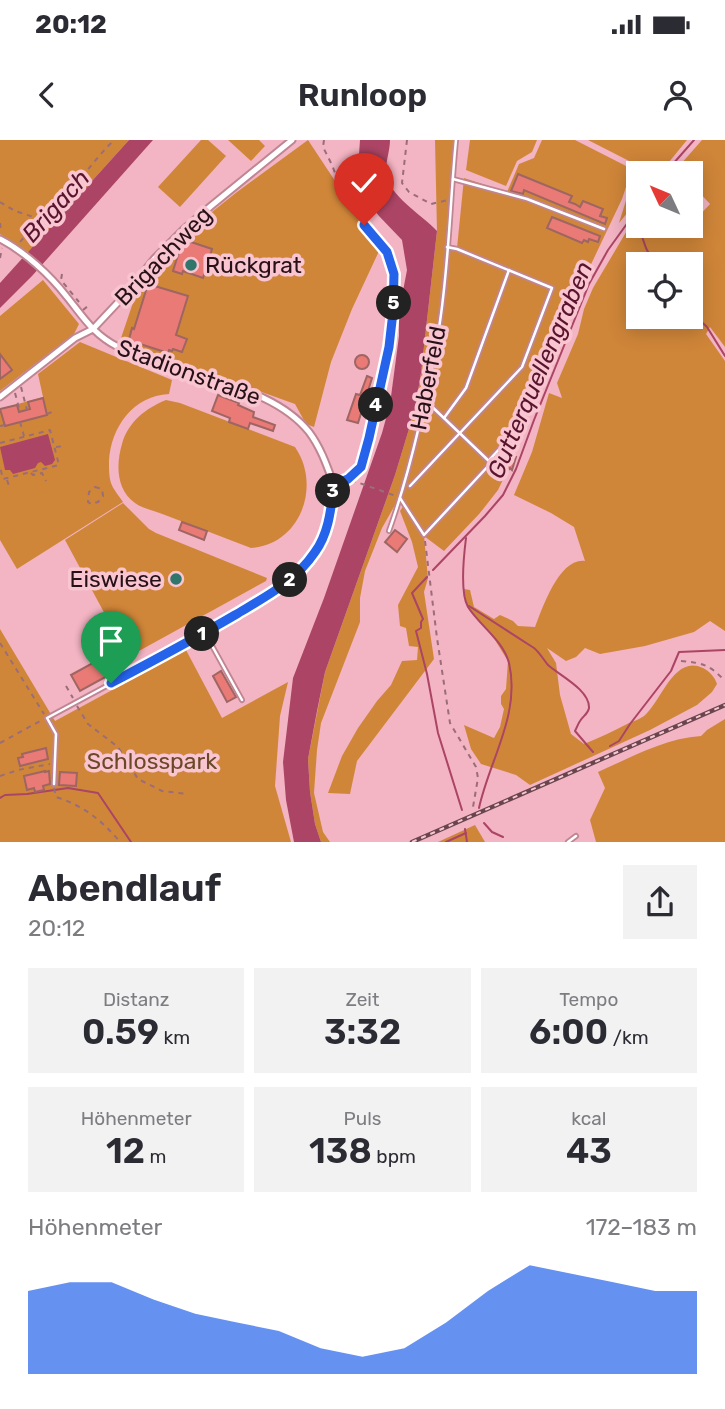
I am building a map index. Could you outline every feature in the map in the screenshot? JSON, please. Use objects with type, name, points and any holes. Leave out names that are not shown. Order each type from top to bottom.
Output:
[{"type":"street","name":"Brigachweg","points":[[0,397],[75,338],[93,329],[160,253],[211,206],[292,140]]},
{"type":"street","name":"Stadionstraße","points":[[0,239],[48,277],[96,334],[118,347],[239,388],[296,418],[316,441],[334,485]]},
{"type":"street","points":[[205,633],[283,586]]},
{"type":"lane","name":"Haberfeld","points":[[389,531],[416,438],[439,326],[456,140]]},
{"type":"lane","points":[[453,178],[527,199],[604,229]]},
{"type":"lane","points":[[411,486],[522,367],[552,288],[457,248],[447,247]]},
{"type":"lane","points":[[444,418],[466,388],[509,270]]},
{"type":"lane","points":[[283,586],[301,570],[317,550],[327,527],[334,485],[348,479],[361,467],[389,347],[393,312]]},
{"type":"lane","points":[[424,399],[491,463]]},
{"type":"lane","points":[[398,497],[424,535],[527,421]]},
{"type":"lane","points":[[54,784],[56,734],[47,718],[205,633],[242,700]]},
{"type":"lane","points":[[568,842],[576,836]]},
{"type":"path","points":[[17,250],[24,236],[43,220],[114,140]]},
{"type":"path","points":[[324,140],[323,147],[342,191],[364,225],[387,252],[394,274],[393,312]]},
{"type":"path","points":[[407,140],[402,183],[409,192],[431,204],[451,199]]},
{"type":"path","points":[[0,202],[15,211],[43,220]]},
{"type":"path","points":[[0,223],[0,239]]},
{"type":"path","points":[[0,258],[2,248]]},
{"type":"path","points":[[160,253],[177,258]]},
{"type":"path","points":[[73,293],[76,290]]},
{"type":"path","points":[[20,385],[27,410]]},
{"type":"path","points":[[14,390],[20,412]]},
{"type":"path","points":[[17,401],[24,399]]},
{"type":"path","points":[[47,414],[52,412]]},
{"type":"path","points":[[20,422],[24,437]]},
{"type":"path","points":[[0,426],[5,425]]},
{"type":"path","points":[[0,443],[50,430],[59,465],[3,480],[0,467]]},
{"type":"path","points":[[54,447],[64,446]]},
{"type":"path","points":[[31,472],[33,475],[42,472],[46,481]]},
{"type":"path","points":[[7,479],[10,489]]},
{"type":"path","points":[[357,483],[398,497]]},
{"type":"path","points":[[99,487],[103,496],[94,503],[88,502],[89,492],[99,487]]},
{"type":"path","points":[[424,535],[450,723],[476,767],[478,778],[473,807]]},
{"type":"path","points":[[0,643],[47,718],[0,743]]},
{"type":"path","points":[[681,661],[711,667],[725,681]]},
{"type":"path","points":[[66,686],[88,724],[118,747],[138,779],[162,791],[188,794]]},
{"type":"path","points":[[0,776],[55,764]]},
{"type":"path","points":[[55,793],[56,797],[73,802],[92,815],[120,842]]},
{"type":"green space","points":[[0,140],[129,140],[28,252],[0,234]]},
{"type":"green space","points":[[201,140],[208,140],[226,156],[180,207],[158,187]]},
{"type":"green space","points":[[228,140],[259,140],[265,146],[251,161]]},
{"type":"green space","points":[[308,140],[380,249],[331,362],[314,427],[306,424],[295,404],[120,341],[141,279],[161,256],[237,192]]},
{"type":"green space","points":[[435,140],[456,140],[447,247],[457,248],[464,178],[507,192],[519,164],[534,158],[542,140],[575,140],[626,166],[626,187],[622,199],[585,277],[498,490],[444,551],[424,536],[428,578],[424,592],[434,659],[357,761],[350,794],[328,793],[342,756],[358,728],[391,685],[402,661],[417,660],[418,647],[409,646],[406,628],[400,626],[398,605],[418,567],[400,511],[404,505],[399,498],[382,528],[365,571],[360,598],[360,622],[321,723],[314,793],[323,832],[330,842],[321,842],[315,824],[308,759],[325,672],[395,475],[415,409],[437,231]]},
{"type":"green space","points":[[470,140],[537,140],[532,152],[517,161],[506,186],[466,170]]},
{"type":"green space","points":[[588,140],[687,140],[670,161],[629,161]]},
{"type":"green space","points":[[702,140],[725,140],[725,347],[710,327],[706,334],[725,361],[725,631],[710,621],[694,632],[645,646],[600,654],[585,648],[576,657],[566,661],[547,648],[556,663],[560,695],[571,734],[584,744],[644,716],[676,673],[684,668],[693,665],[703,668],[712,674],[717,684],[697,705],[650,730],[530,785],[516,775],[481,764],[471,749],[464,725],[494,738],[500,727],[504,709],[501,696],[506,689],[508,661],[495,640],[467,606],[464,589],[470,590],[474,607],[494,619],[500,615],[518,626],[535,627],[547,597],[560,575],[567,567],[585,561],[574,527],[514,495],[532,452],[549,393],[562,398],[557,383],[578,334],[584,309],[593,288],[626,232],[626,238],[704,238],[704,210],[710,204],[704,198],[704,161],[684,161]]},
{"type":"green space","points":[[626,200],[626,215],[619,223]]},
{"type":"green space","points":[[43,280],[79,324],[74,334],[0,391],[0,316]]},
{"type":"green space","points":[[80,342],[172,380],[169,394],[156,396],[135,407],[119,425],[114,436],[109,461],[110,478],[113,488],[123,502],[17,569],[0,540],[0,409],[43,397],[38,374]]},
{"type":"green space","points":[[166,400],[295,447],[303,462],[306,495],[294,525],[268,544],[251,548],[142,507],[129,498],[121,484],[118,468],[125,436],[139,417]]},
{"type":"green space","name":"Eiswiese","points":[[123,503],[156,533],[267,578],[266,581],[128,657],[65,540]]},
{"type":"green space","name":"Schlosspark","points":[[0,629],[55,721],[186,650],[222,718],[288,682],[280,716],[275,786],[291,842],[0,842]]},
{"type":"green space","points":[[725,719],[725,842],[596,842],[590,820],[605,788],[598,772],[674,740],[701,736]]},
{"type":"green space","points":[[475,825],[485,842],[438,842]]},
{"type":"shaded area","points":[[129,140],[153,140],[32,276],[0,308],[0,283]]},
{"type":"shaded area","points":[[360,140],[390,140],[386,169],[388,181],[399,197],[437,231],[415,409],[395,475],[325,672],[317,711],[308,759],[315,824],[321,842],[294,842],[286,800],[283,762],[293,678],[382,433],[390,404],[399,336],[399,312],[407,270],[402,240],[379,216],[357,184]]},
{"type":"shaded area","points":[[48,434],[55,460],[52,464],[45,466],[41,462],[35,468],[13,474],[10,470],[5,470],[0,447]]},
{"type":"building","points":[[518,174],[572,196],[569,202],[580,207],[583,201],[603,209],[600,216],[607,218],[605,224],[524,190],[523,194],[511,191]]},
{"type":"building","points":[[552,217],[600,236],[598,242],[589,239],[588,242],[584,240],[582,243],[547,228]]},
{"type":"building","name":"Rückgrat","points":[[188,241],[212,249],[203,278],[183,271],[182,274],[173,271],[181,245],[186,247]]},
{"type":"building","points":[[148,284],[188,296],[176,335],[187,339],[182,352],[173,349],[168,353],[137,343],[128,343]]},
{"type":"building","points":[[0,354],[12,370],[0,379]]},
{"type":"building","points":[[362,355],[367,357],[367,367],[362,369],[357,367],[355,362],[357,357]]},
{"type":"building","points":[[367,376],[372,378],[358,423],[347,420],[356,394],[360,395]]},
{"type":"building","points":[[218,395],[254,412],[253,417],[275,425],[273,431],[250,423],[248,429],[229,422],[230,418],[212,411]]},
{"type":"building","points":[[43,398],[47,415],[5,426],[0,409],[17,405],[19,412],[30,409],[28,402]]},
{"type":"building","points":[[510,455],[516,457],[512,470],[510,468],[502,477],[493,468],[502,458],[508,463]]},
{"type":"building","points":[[182,522],[207,531],[204,540],[179,530]]},
{"type":"building","points":[[395,530],[407,539],[397,552],[385,542]]},
{"type":"building","points":[[100,659],[109,675],[80,691],[71,675]]},
{"type":"building","points":[[221,671],[236,697],[227,702],[213,676]]},
{"type":"building","points":[[46,748],[48,759],[20,766],[18,758],[23,757],[22,754]]},
{"type":"building","points":[[49,771],[50,784],[43,786],[44,790],[27,790],[24,776]]},
{"type":"building","points":[[60,772],[77,773],[76,786],[59,785]]},
{"type":"waterway","name":"Gutterquellengraben","points":[[676,161],[694,140]]},
{"type":"waterway","name":"Gutterquellengraben","points":[[433,570],[503,495],[516,469],[589,284],[626,225]]},
{"type":"waterway","points":[[642,238],[648,252]]},
{"type":"waterway","points":[[703,323],[725,356]]},
{"type":"waterway","points":[[466,538],[463,573],[466,601],[473,614],[502,647],[509,663],[512,682],[507,719],[479,808]]},
{"type":"waterway","points":[[427,577],[412,593],[423,619],[421,628],[416,631],[438,733],[462,810]]},
{"type":"waterway","points":[[469,606],[534,648],[548,665],[585,695],[589,708],[575,731],[593,752]]},
{"type":"waterway","points":[[610,746],[619,741],[671,671],[679,652],[725,650]]},
{"type":"waterway","points":[[0,798],[5,795],[68,788],[98,793],[131,842]]},
{"type":"waterway","points":[[484,823],[492,832],[503,837]]},
{"type":"waterway","points":[[465,829],[467,842]]},
{"type":"waterway","points":[[446,842],[466,833]]},
{"type":"railway","points":[[412,842],[725,705]]},
{"type":"place","name":"Rückgrat","points":[[191,265]]},
{"type":"place","name":"Eiswiese","points":[[176,579]]},
{"type":"route","points":[[111,683],[205,633],[283,586],[301,570],[317,550],[331,512],[334,485],[348,479],[361,467],[389,347],[394,274],[387,252],[364,225]]},
{"type":"water label","name":"Brigach","points":[[56,206]]}]
